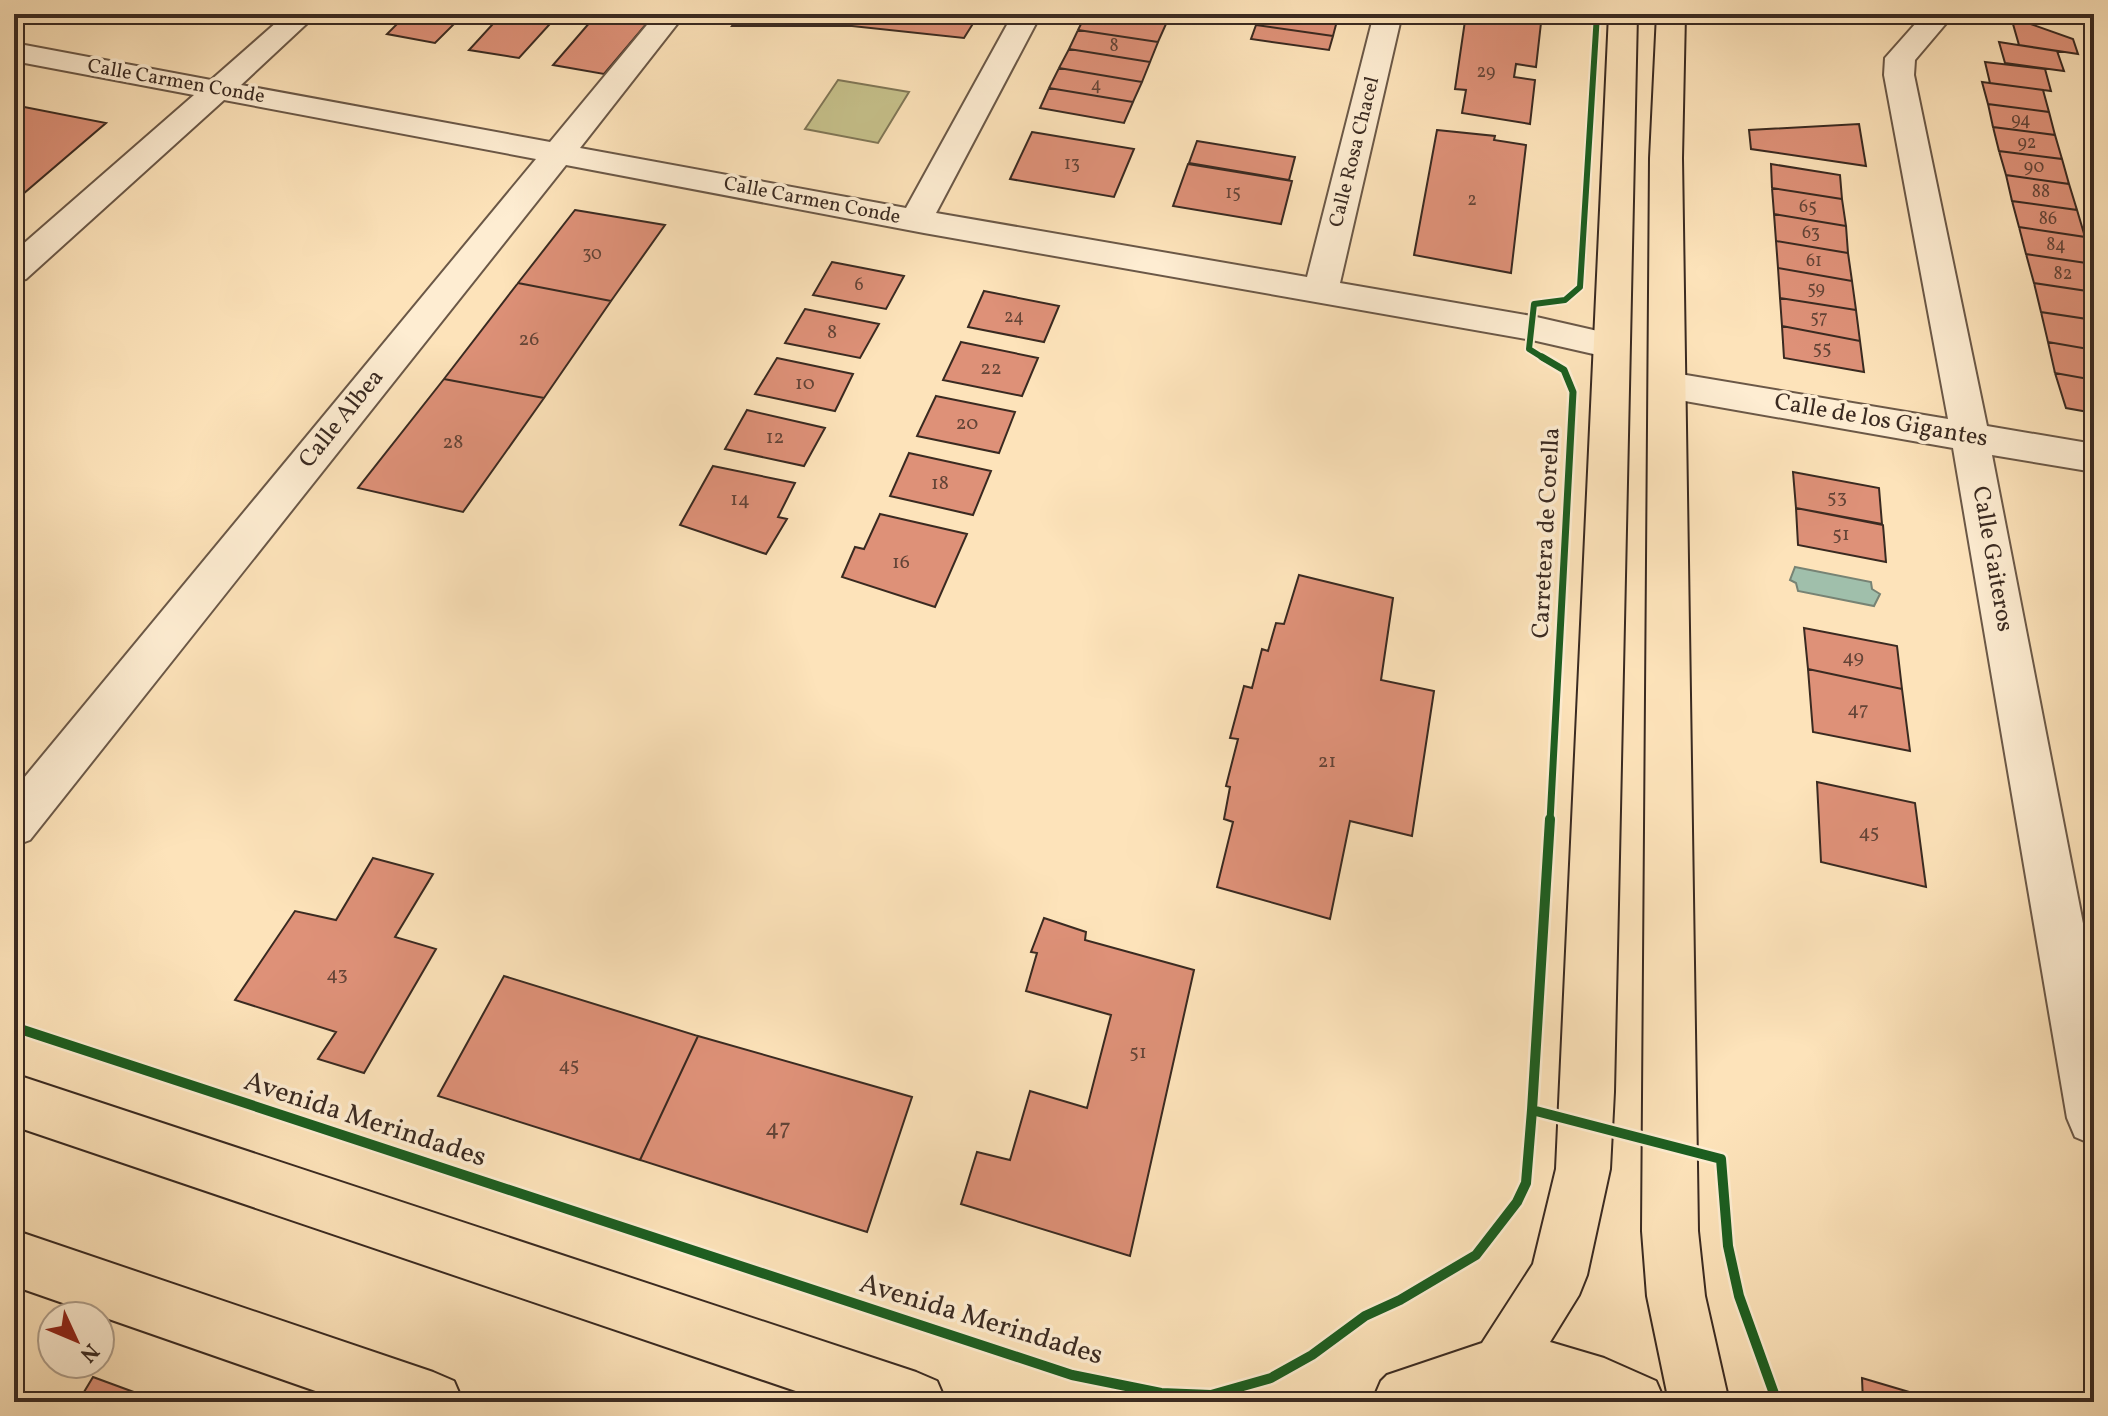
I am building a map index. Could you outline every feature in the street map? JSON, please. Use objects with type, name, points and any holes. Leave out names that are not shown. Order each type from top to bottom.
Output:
[{"type":"main road","points":[[1500,1369],[1559,1275],[1583,1169],[1623,14]]},
{"type":"main road","points":[[1671,14],[1666,158],[1670,1231],[1676,1296],[1699,1402]]},
{"type":"main road","points":[[14,1100],[916,1402]]},
{"type":"main road","points":[[14,1258],[433,1402]]},
{"type":"main road","points":[[1402,1402],[1408,1396],[1500,1369],[1556,1372],[1612,1389],[1635,1402]]},
{"type":"street","points":[[14,271],[303,14]]},
{"type":"street","name":"Calle Albea","points":[[14,825],[671,14]]},
{"type":"street","points":[[916,220],[1027,14]]},
{"type":"street","name":"Calle Rosa Chacel","points":[[1321,290],[1388,14]]},
{"type":"street","name":"Calle Gaiteros","points":[[1940,14],[1900,58],[1899,75],[1970,437],[2094,1118]]},
{"type":"street","name":"Calle Carmen Conde","points":[[14,52],[916,220],[1532,328],[1611,346]]},
{"type":"street","name":"Calle de los Gigantes","points":[[1668,385],[2094,458]]},
{"type":"shaded area","points":[[838,80],[909,92],[878,143],[805,129]]},
{"type":"shaded area","points":[[1795,567],[1871,582],[1872,589],[1880,594],[1874,606],[1798,591],[1796,583],[1790,580]]},
{"type":"building","points":[[407,14],[464,14],[435,43],[387,34]]},
{"type":"building","points":[[502,14],[559,14],[519,58],[469,50]]},
{"type":"building","points":[[597,14],[654,15],[604,74],[553,65]]},
{"type":"building","points":[[741,14],[979,14],[964,38],[852,26],[732,26]]},
{"type":"building","points":[[1086,14],[1166,24],[1158,42],[1078,30]]},
{"type":"building","points":[[1100,14],[1170,14],[1166,24]]},
{"type":"building","points":[[1259,14],[1338,17],[1333,36],[1256,25]]},
{"type":"building","points":[[1466,14],[1542,14],[1536,67],[1516,64],[1514,77],[1535,80],[1530,124],[1462,113],[1466,90],[1455,89]]},
{"type":"building","points":[[2011,17],[2073,39],[2078,54],[2019,45]]},
{"type":"building","points":[[1256,25],[1333,36],[1329,50],[1251,39]]},
{"type":"building","points":[[1078,30],[1158,42],[1150,62],[1069,49]]},
{"type":"building","points":[[1999,42],[2057,51],[2064,71],[2005,63]]},
{"type":"building","points":[[1069,49],[1150,62],[1142,82],[1059,68]]},
{"type":"building","points":[[1985,62],[2045,69],[2051,91],[1990,83]]},
{"type":"building","points":[[1059,68],[1142,82],[1133,102],[1049,88]]},
{"type":"building","points":[[1982,82],[2043,90],[2049,112],[1988,104]]},
{"type":"building","points":[[1049,88],[1133,102],[1124,123],[1040,108]]},
{"type":"building","points":[[1988,104],[2049,112],[2055,135],[1993,127]]},
{"type":"building","points":[[14,105],[106,123],[16,200],[14,199]]},
{"type":"building","points":[[1859,124],[1866,166],[1751,149],[1749,130]]},
{"type":"building","points":[[1993,127],[2055,135],[2062,159],[1999,151]]},
{"type":"building","points":[[1437,130],[1495,136],[1494,140],[1526,145],[1511,273],[1414,255]]},
{"type":"building","points":[[1032,132],[1134,149],[1114,197],[1010,179]]},
{"type":"building","points":[[1197,141],[1295,157],[1289,180],[1189,163]]},
{"type":"building","points":[[1999,151],[2062,159],[2069,184],[2006,175]]},
{"type":"building","points":[[1188,164],[1292,181],[1281,224],[1173,206]]},
{"type":"building","points":[[1771,164],[1840,175],[1842,199],[1772,188]]},
{"type":"building","points":[[2006,175],[2069,184],[2077,210],[2012,201]]},
{"type":"building","points":[[1772,188],[1842,199],[1846,226],[1774,214]]},
{"type":"building","points":[[2012,201],[2077,210],[2085,237],[2019,227]]},
{"type":"building","points":[[575,210],[665,225],[611,301],[518,283]]},
{"type":"building","points":[[1774,214],[1846,226],[1848,253],[1776,241]]},
{"type":"building","points":[[2019,227],[2085,237],[2093,264],[2026,254]]},
{"type":"building","points":[[1776,241],[1848,253],[1852,281],[1778,268]]},
{"type":"building","points":[[2026,254],[2093,264],[2094,292],[2034,283]]},
{"type":"building","points":[[832,262],[904,276],[886,309],[813,295]]},
{"type":"building","points":[[1778,268],[1852,281],[1856,310],[1780,298]]},
{"type":"building","points":[[518,283],[611,301],[544,398],[444,379]]},
{"type":"building","points":[[2034,283],[2094,292],[2094,320],[2041,312]]},
{"type":"building","points":[[984,291],[1059,306],[1044,342],[968,327]]},
{"type":"building","points":[[1780,298],[1856,310],[1860,341],[1782,326]]},
{"type":"building","points":[[805,309],[879,324],[860,358],[785,343]]},
{"type":"building","points":[[2041,312],[2094,320],[2094,350],[2048,342]]},
{"type":"building","points":[[1782,326],[1860,341],[1864,372],[1784,358]]},
{"type":"building","points":[[961,342],[1038,358],[1022,396],[943,380]]},
{"type":"building","points":[[2048,342],[2094,350],[2094,380],[2055,373]]},
{"type":"building","points":[[777,358],[853,374],[835,411],[755,394]]},
{"type":"building","points":[[2055,373],[2094,380],[2094,413],[2066,408]]},
{"type":"building","points":[[444,379],[544,398],[463,512],[358,488]]},
{"type":"building","points":[[936,396],[1015,412],[999,453],[917,436]]},
{"type":"building","points":[[747,410],[825,428],[804,466],[725,449]]},
{"type":"building","points":[[909,453],[991,471],[973,515],[890,496]]},
{"type":"building","points":[[713,466],[795,483],[778,517],[787,519],[766,554],[680,525]]},
{"type":"building","points":[[1793,472],[1879,488],[1882,524],[1796,508]]},
{"type":"building","points":[[1796,508],[1883,525],[1886,562],[1798,545]]},
{"type":"building","points":[[880,514],[967,534],[935,607],[842,577],[855,547],[864,549]]},
{"type":"building","points":[[1299,575],[1393,598],[1381,680],[1434,691],[1412,836],[1350,821],[1330,919],[1217,887],[1233,822],[1224,819],[1230,787],[1226,786],[1238,739],[1230,738],[1244,686],[1252,688],[1262,649],[1268,651],[1276,623],[1284,624]]},
{"type":"building","points":[[1804,628],[1897,646],[1902,689],[1808,669]]},
{"type":"building","points":[[1808,669],[1902,689],[1910,751],[1813,732]]},
{"type":"building","points":[[1817,782],[1915,803],[1926,887],[1821,862]]},
{"type":"building","points":[[373,858],[433,874],[395,937],[436,949],[364,1073],[318,1059],[336,1032],[235,1000],[295,911],[336,920]]},
{"type":"building","points":[[1044,918],[1086,932],[1085,940],[1194,970],[1130,1256],[961,1204],[977,1152],[1010,1160],[1030,1091],[1087,1108],[1111,1015],[1026,991],[1037,953],[1031,952]]},
{"type":"building","points":[[504,976],[698,1036],[640,1160],[438,1096]]},
{"type":"building","points":[[698,1036],[912,1097],[867,1232],[640,1160]]},
{"type":"building","points":[[1862,1378],[1943,1402],[1863,1402]]},
{"type":"building","points":[[91,1380],[101,1380],[161,1402],[78,1402]]},
{"type":"cycle path","name":"Carretera de Corella","points":[[1532,1110],[1560,664],[1573,392],[1564,370],[1529,349],[1534,304],[1565,300],[1580,287],[1597,14]]},
{"type":"cycle path","name":"Avenida Merindades","points":[[14,1027],[1072,1375],[1161,1393],[1211,1395],[1271,1378],[1312,1355],[1365,1316],[1400,1300],[1476,1255],[1517,1202],[1526,1183],[1532,1110],[1721,1159],[1728,1246],[1739,1296],[1777,1402]]}]
